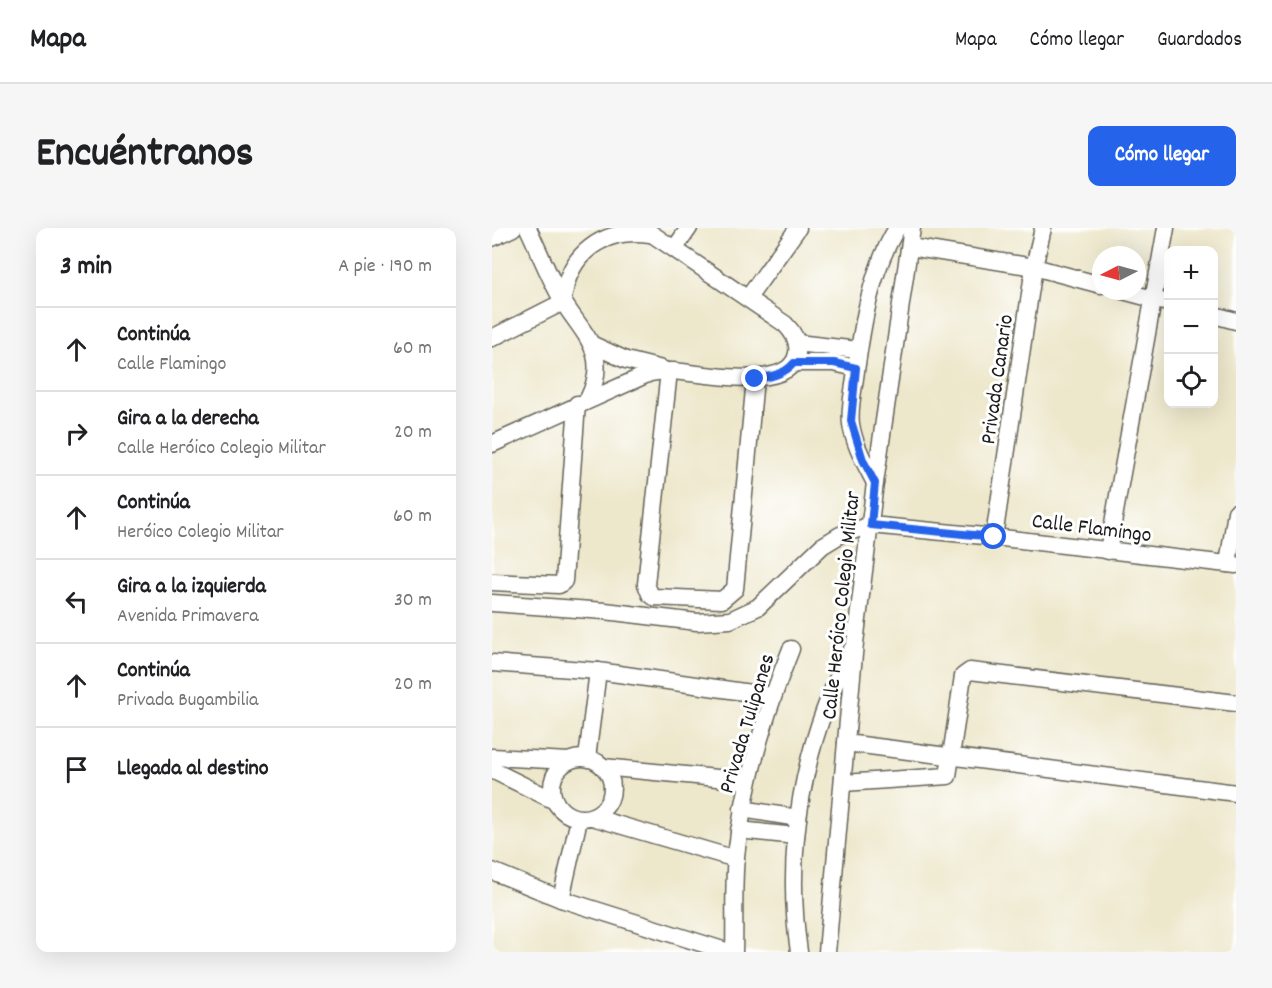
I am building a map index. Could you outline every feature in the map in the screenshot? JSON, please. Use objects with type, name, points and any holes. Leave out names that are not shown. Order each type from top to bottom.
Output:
[{"type":"street","points":[[492,238],[513,228]]},
{"type":"street","points":[[492,582],[559,585],[564,582],[583,402],[597,373],[597,363],[591,344],[563,302],[528,228]]},
{"type":"street","points":[[675,248],[689,228]]},
{"type":"street","points":[[748,298],[798,228]]},
{"type":"street","points":[[875,483],[863,460],[852,430],[851,411],[858,350],[873,282],[882,255],[897,228]]},
{"type":"street","name":"Calle Heróico Colegio Militar","points":[[827,952],[855,643],[875,483],[912,228]]},
{"type":"street","name":"Privada Canario","points":[[994,537],[1034,267],[1042,228]]},
{"type":"street","points":[[1108,551],[1166,228]]},
{"type":"street","points":[[563,302],[570,272],[582,254],[590,247],[618,233],[646,231],[675,248],[785,324],[797,343],[797,352],[790,368],[778,374],[755,379],[669,371],[626,360],[591,344]]},
{"type":"street","points":[[910,247],[1034,267],[1092,283]]},
{"type":"street","points":[[1146,297],[1164,302]]},
{"type":"street","points":[[492,338],[563,302]]},
{"type":"street","points":[[1218,316],[1236,321]]},
{"type":"street","points":[[797,343],[858,350]]},
{"type":"street","points":[[794,363],[834,363],[856,368]]},
{"type":"street","points":[[669,371],[646,584],[650,594],[654,597],[722,600],[735,589],[755,379]]},
{"type":"street","points":[[492,444],[650,373],[669,371]]},
{"type":"street","points":[[1232,564],[1236,512]]},
{"type":"street","points":[[492,603],[605,611],[697,622],[730,620],[758,607],[822,546],[840,535],[871,525]]},
{"type":"street","name":"Calle Flamingo","points":[[871,525],[1232,564]]},
{"type":"street","points":[[799,952],[794,889],[798,818],[809,758],[820,722],[833,686],[855,643]]},
{"type":"street","name":"Privada Tulipanes","points":[[734,952],[736,859],[742,809],[772,696],[791,649]]},
{"type":"street","points":[[492,663],[598,671],[772,696]]},
{"type":"street","points":[[587,759],[598,671]]},
{"type":"street","points":[[843,783],[948,776],[963,676],[970,671],[1236,703]]},
{"type":"street","points":[[846,743],[1236,793]]},
{"type":"street","points":[[492,757],[569,761],[587,759],[603,767],[748,781]]},
{"type":"street","points":[[555,801],[552,790],[554,778],[560,768],[569,761]]},
{"type":"street","points":[[585,818],[602,811],[610,801],[612,789],[610,777],[603,767]]},
{"type":"street","points":[[492,770],[555,801],[565,813],[736,859]]},
{"type":"street","name":"Privada Tulipanes","points":[[742,809],[798,818]]},
{"type":"street","points":[[561,899],[585,818]]},
{"type":"street","points":[[739,830],[796,836]]},
{"type":"street","points":[[492,871],[561,899],[729,952]]},
{"type":"route","points":[[755,379],[784,372],[794,363],[834,363],[856,368],[851,421],[863,460],[875,483],[871,525],[994,537]]}]
